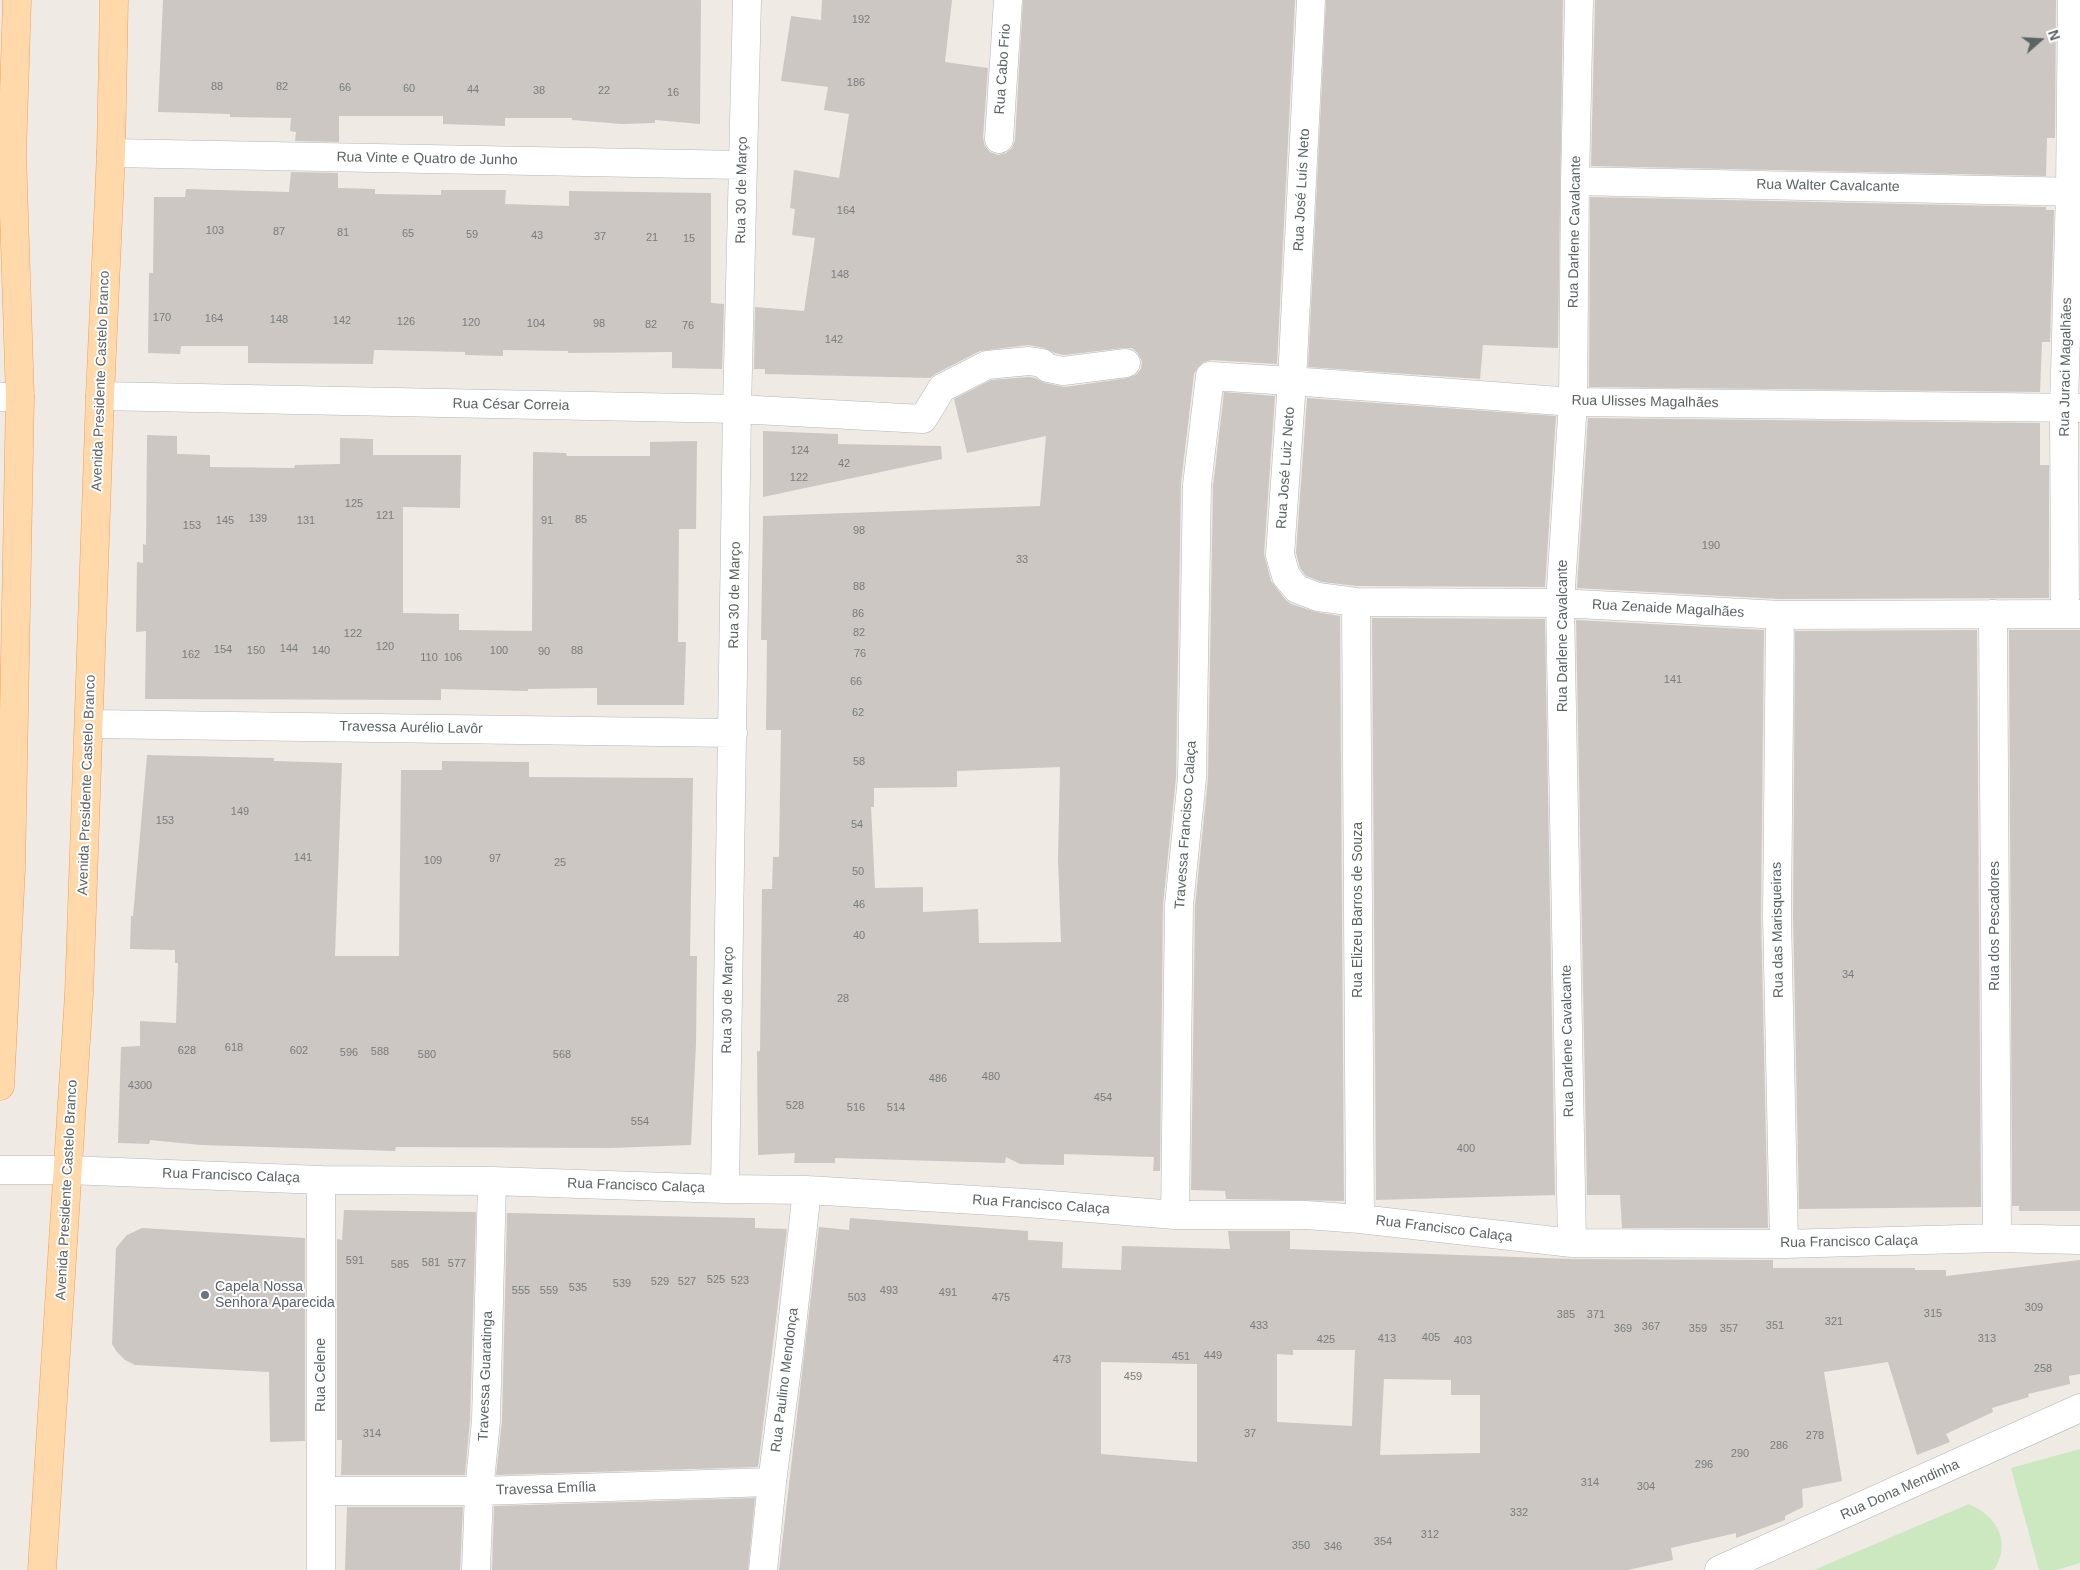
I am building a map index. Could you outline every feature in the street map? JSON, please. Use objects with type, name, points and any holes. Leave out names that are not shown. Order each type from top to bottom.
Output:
[{"type":"main road","points":[[0,1086],[11,869],[10,397],[6,154],[16,0]]},
{"type":"main road","name":"Avenida Presidente Castelo Branco","points":[[42,1570],[79,994],[90,724],[100,396],[111,153],[114,0]]},
{"type":"street","name":"Rua 30 de Março","points":[[725,1190],[737,409],[747,0]]},
{"type":"street","name":"Rua Cabo Frio","points":[[999,139],[1008,0]]},
{"type":"street","name":"Rua José Luís Neto","points":[[1292,380],[1311,0]]},
{"type":"street","name":"Rua Darlene Cavalcante","points":[[1572,1243],[1560,602],[1573,402],[1579,0]]},
{"type":"street","name":"Rua Juraci Magalhães","points":[[2072,0],[2075,192],[2072,408],[2073,614]]},
{"type":"street","name":"Rua Vinte e Quatro de Junho","points":[[111,153],[742,165]]},
{"type":"street","name":"Rua Walter Cavalcante","points":[[1575,181],[2075,192]]},
{"type":"street","name":"Rua César Correia","points":[[100,396],[737,409],[923,419],[942,388],[987,366],[1029,361],[1042,363],[1048,368],[1063,371],[1126,363]]},
{"type":"street","name":"Rua Ulisses Magalhães","points":[[1210,376],[1292,380],[1573,402],[2072,408]]},
{"type":"street","name":"Travessa Francisco Calaça","points":[[1175,1215],[1179,905],[1192,778],[1197,484],[1210,376]]},
{"type":"street","name":"Rua José Luiz Neto","points":[[1280,555],[1292,380]]},
{"type":"street","name":"Rua Zenaide Magalhães","points":[[1280,555],[1286,576],[1297,589],[1318,597],[1356,602],[1560,602],[1780,615],[2073,614]]},
{"type":"street","name":"Rua Elizeu Barros de Souza","points":[[1356,602],[1360,1219]]},
{"type":"street","name":"Rua dos Pescadores","points":[[1993,614],[1997,1238]]},
{"type":"street","name":"Rua das Marisqueiras","points":[[1780,615],[1777,915],[1784,1244]]},
{"type":"street","name":"Travessa Aurélio Lavôr","points":[[90,724],[733,733]]},
{"type":"street","name":"Rua Francisco Calaça","points":[[0,1170],[68,1170],[320,1180],[492,1181],[725,1190],[807,1190],[1026,1203],[1175,1215],[1306,1214],[1572,1243],[1784,1244],[1997,1238],[2080,1240]]},
{"type":"street","name":"Rua Celene","points":[[320,1180],[321,1570]]},
{"type":"street","name":"Travessa Guaratinga","points":[[476,1570],[479,1490],[486,1421],[492,1181]]},
{"type":"street","name":"Rua Paulino Mendonça","points":[[763,1570],[807,1190]]},
{"type":"street","name":"Rua Dona Mendinha","points":[[1719,1570],[2080,1408]]},
{"type":"street","name":"Travessa Emília","points":[[321,1491],[479,1490],[772,1482]]},
{"type":"green space","points":[[2080,1449],[2080,1563],[2056,1570],[2039,1570],[2011,1468]]},
{"type":"green space","points":[[1969,1504],[1987,1515],[1999,1531],[2002,1550],[1994,1570],[1814,1570]]},
{"type":"building","points":[[163,0],[701,0],[700,124],[655,120],[655,123],[622,124],[572,120],[572,118],[505,118],[505,126],[443,124],[443,116],[339,116],[339,142],[295,141],[296,132],[290,131],[291,118],[230,117],[230,114],[158,112]]},
{"type":"building","points":[[822,0],[952,0],[945,62],[988,68],[983,138],[985,146],[990,152],[998,155],[1006,153],[1012,148],[1015,140],[1023,0],[1295,0],[1277,364],[1211,360],[1204,362],[1198,367],[1194,374],[1181,483],[1176,777],[1163,905],[1160,1171],[1153,1171],[1154,1157],[1064,1154],[1064,1165],[1020,1164],[1006,1157],[1005,1163],[835,1158],[835,1163],[794,1163],[795,1153],[758,1155],[757,1051],[760,1051],[762,889],[772,889],[773,857],[779,857],[781,730],[766,730],[767,640],[761,640],[763,516],[1040,506],[1046,436],[967,453],[954,399],[991,380],[1029,377],[1065,387],[1128,378],[1136,375],[1141,369],[1142,362],[1138,353],[1132,348],[1064,355],[1028,345],[980,351],[930,378],[765,374],[765,369],[754,369],[755,307],[804,311],[815,238],[792,235],[795,209],[790,208],[794,170],[839,178],[849,114],[824,110],[828,87],[781,81],[791,16],[821,20]],"holes":[[[1060,767],[1058,859],[1061,942],[979,943],[978,909],[923,912],[923,887],[875,888],[871,807],[874,807],[874,788],[957,787],[957,771]]]},
{"type":"building","points":[[1326,0],[1563,0],[1558,348],[1483,345],[1480,379],[1308,367]]},
{"type":"building","points":[[1595,0],[2056,0],[2055,138],[2047,138],[2046,176],[1591,166]]},
{"type":"building","points":[[291,172],[338,173],[338,188],[375,189],[375,194],[441,195],[441,190],[506,190],[505,204],[569,206],[569,191],[711,193],[711,303],[724,304],[722,369],[672,368],[672,352],[568,353],[568,351],[503,350],[503,356],[465,355],[465,352],[374,350],[373,364],[248,363],[248,346],[181,346],[180,354],[148,353],[149,273],[153,273],[154,197],[185,197],[186,189],[289,192]]},
{"type":"building","points":[[1590,197],[2046,207],[2046,210],[2054,210],[2050,342],[2042,342],[2040,392],[1589,387]]},
{"type":"building","points":[[1224,392],[1275,396],[1264,554],[1271,581],[1291,604],[1316,612],[1340,616],[1344,1201],[1226,1199],[1225,1191],[1191,1190],[1195,906],[1208,778],[1213,486]]},
{"type":"building","points":[[1307,398],[1556,416],[1545,587],[1357,586],[1322,582],[1306,576],[1300,568],[1296,553]]},
{"type":"building","points":[[1588,418],[2040,423],[2040,465],[2049,465],[2049,598],[1780,599],[1577,588]]},
{"type":"building","points":[[763,431],[838,434],[838,444],[941,446],[942,459],[763,497]]},
{"type":"building","points":[[147,435],[177,436],[177,454],[210,455],[210,467],[294,468],[295,465],[340,464],[340,438],[373,439],[373,455],[461,455],[460,508],[403,507],[403,613],[459,614],[459,630],[532,631],[533,452],[566,453],[567,456],[650,456],[650,442],[697,441],[696,529],[679,529],[678,642],[686,642],[684,705],[597,705],[597,688],[528,689],[528,691],[441,689],[441,700],[145,699],[146,631],[136,632],[137,562],[143,563],[143,544],[146,545]]},
{"type":"building","points":[[1372,618],[1545,619],[1555,1195],[1376,1200]]},
{"type":"building","points":[[1576,620],[1764,630],[1761,915],[1768,1228],[1622,1228],[1620,1195],[1587,1195]]},
{"type":"building","points":[[1977,630],[1981,1207],[1799,1209],[1793,915],[1795,631]]},
{"type":"building","points":[[2009,630],[2080,630],[2080,1211],[2019,1211],[2019,1206],[2012,1206]]},
{"type":"building","points":[[147,755],[274,758],[274,761],[342,763],[335,956],[399,956],[401,770],[442,770],[442,761],[529,762],[529,777],[693,778],[690,956],[697,956],[696,1044],[691,1145],[611,1148],[396,1147],[395,1151],[201,1145],[150,1140],[149,1144],[118,1143],[121,1047],[140,1046],[140,1021],[176,1023],[178,963],[175,963],[175,950],[130,949],[131,916],[133,916]]},
{"type":"building","points":[[344,1210],[476,1212],[470,1420],[465,1475],[341,1475],[342,1440],[337,1440],[337,1239],[342,1240]]},
{"type":"building","points":[[507,1213],[755,1218],[755,1228],[787,1229],[758,1467],[496,1475],[502,1421]]},
{"type":"building","points":[[850,1218],[1028,1231],[1028,1240],[1063,1242],[1062,1268],[1121,1270],[1122,1246],[1230,1249],[1228,1231],[1290,1231],[1290,1249],[1572,1259],[1773,1260],[1773,1268],[1915,1268],[1915,1270],[1946,1270],[1946,1276],[2080,1260],[2080,1374],[2069,1376],[2070,1384],[2028,1394],[2029,1397],[1992,1408],[1993,1412],[1946,1434],[1950,1442],[1917,1455],[1888,1362],[1824,1372],[1842,1481],[1802,1489],[1803,1507],[1785,1516],[1785,1520],[1736,1538],[1736,1533],[1671,1548],[1673,1560],[1628,1570],[779,1570],[819,1227],[849,1230]],"holes":[[[1293,1350],[1355,1350],[1352,1426],[1277,1422],[1277,1354],[1293,1355]],[[1101,1362],[1197,1364],[1197,1462],[1101,1454]],[[1384,1379],[1451,1380],[1451,1395],[1480,1395],[1480,1453],[1380,1455]]]},
{"type":"building","name":"Capela Nossa Senhora Aparecida","points":[[142,1228],[305,1238],[305,1441],[270,1442],[269,1372],[135,1365],[125,1360],[117,1352],[112,1344],[116,1248],[127,1235]]},
{"type":"building","points":[[755,1498],[748,1570],[492,1570],[494,1506]]},
{"type":"building","points":[[347,1507],[463,1507],[460,1570],[345,1570]]},
{"type":"place","name":"Capela Nossa Senhora Aparecida","points":[[205,1295]]}]
